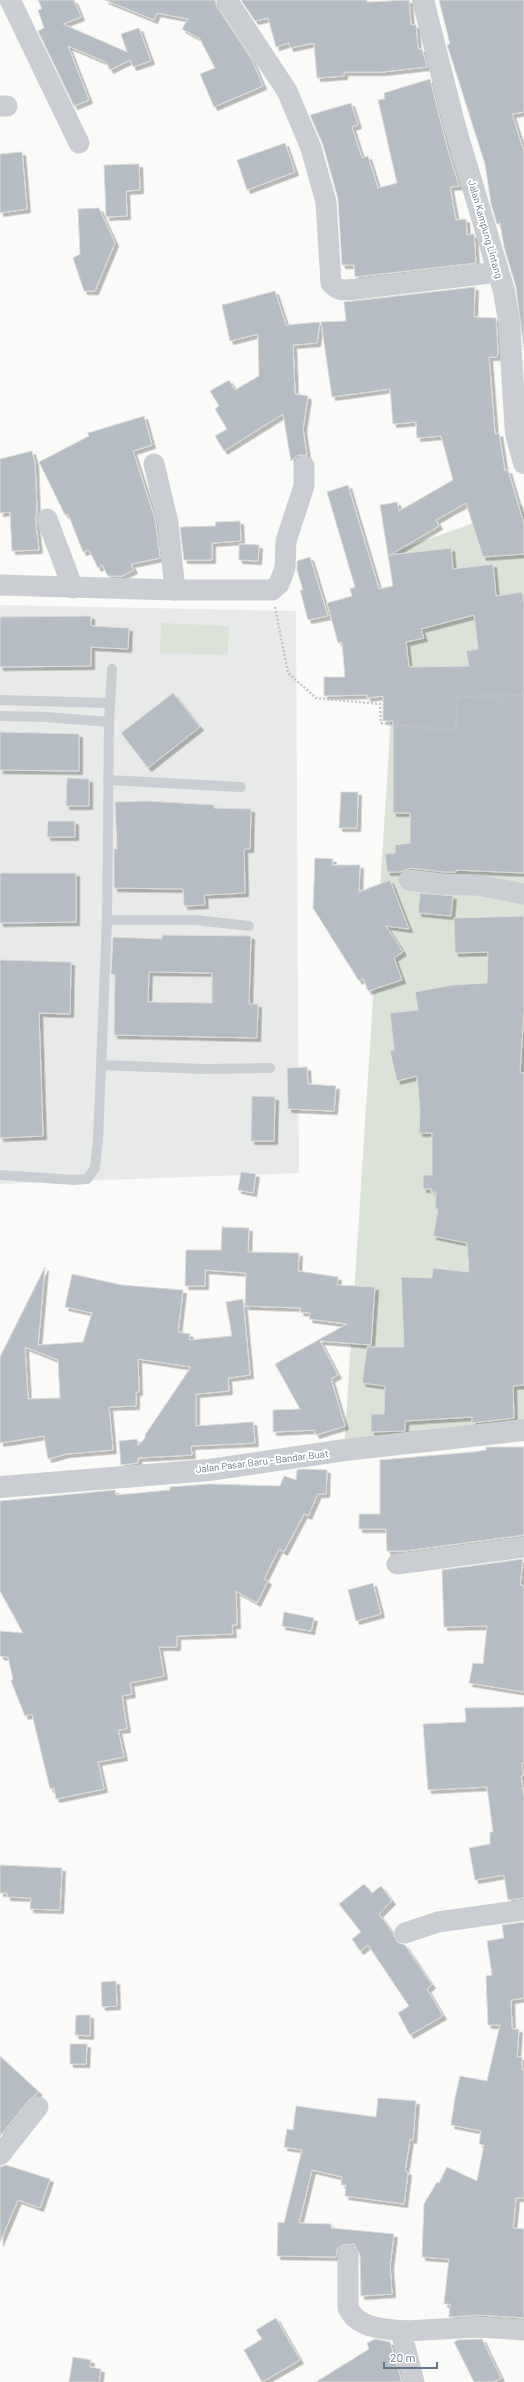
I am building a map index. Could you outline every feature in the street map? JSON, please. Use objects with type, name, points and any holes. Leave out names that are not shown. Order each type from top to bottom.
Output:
[{"type":"street","points":[[10,0],[79,143]]},
{"type":"street","points":[[227,0],[287,91],[311,148],[326,202],[331,283],[333,286],[342,290],[356,289],[498,272]]},
{"type":"street","name":"Jalan Kampung Lintang","points":[[423,0],[456,127],[498,272],[518,359],[516,434],[524,463]]},
{"type":"street","points":[[154,464],[168,523],[175,590]]},
{"type":"street","points":[[0,585],[175,590],[272,590],[279,584],[285,568],[286,540],[298,508],[304,486],[304,466]]},
{"type":"street","points":[[47,519],[73,588]]},
{"type":"street","points":[[409,880],[443,884],[477,884],[524,894]]},
{"type":"street","name":"Jalan Pasar Baru - Bandar Buat","points":[[0,1487],[209,1470],[345,1450],[524,1430]]},
{"type":"street","points":[[397,1564],[524,1547]]},
{"type":"street","points":[[405,1933],[438,1922],[524,1910]]},
{"type":"street","points":[[0,2155],[38,2107]]},
{"type":"street","points":[[348,2255],[348,2308],[352,2315],[368,2325],[406,2331],[478,2327],[524,2330]]},
{"type":"street","points":[[406,2331],[403,2339],[414,2382]]},
{"type":"lane","points":[[0,1175],[74,1180],[87,1179],[95,1168],[107,920],[109,722],[112,669]]},
{"type":"lane","points":[[0,700],[110,703]]},
{"type":"lane","points":[[0,716],[46,717],[109,722]]},
{"type":"lane","points":[[108,780],[241,787]]},
{"type":"lane","points":[[107,920],[196,920],[249,926]]},
{"type":"lane","points":[[101,1065],[270,1068]]},
{"type":"path","points":[[272,590],[288,673],[316,698],[380,704],[381,723],[455,731],[458,697],[524,695]]},
{"type":"shaded area","points":[[524,505],[524,1437],[344,1451],[392,702],[392,552]]},
{"type":"shaded area","points":[[0,605],[296,611],[299,1173],[0,1184]]},
{"type":"shaded area","points":[[161,623],[229,626],[228,655],[160,653]]},
{"type":"building","points":[[38,0],[74,0],[81,17],[63,24],[127,52],[121,34],[139,28],[151,61],[133,67],[130,60],[110,70],[106,62],[68,46],[89,100],[74,106],[38,31],[44,28],[38,10],[42,9]]},
{"type":"building","points":[[105,0],[215,0],[217,7],[252,60],[263,86],[214,107],[200,74],[215,68],[200,39],[182,29],[188,19],[157,13],[154,20]]},
{"type":"building","points":[[241,0],[367,0],[367,2],[409,0],[411,25],[416,25],[418,49],[422,49],[427,67],[382,72],[344,72],[344,76],[317,78],[314,43],[290,48],[289,43],[276,47],[268,18],[255,21]]},
{"type":"building","points":[[439,0],[524,0],[524,112],[512,114],[524,152],[524,351],[516,287],[504,247],[500,223],[497,224],[491,204],[485,164],[447,45],[450,44]]},
{"type":"building","points":[[430,79],[447,147],[459,186],[450,187],[456,220],[466,219],[467,235],[474,234],[476,263],[355,277],[354,265],[342,265],[338,199],[323,145],[310,115],[351,103],[358,125],[352,127],[362,158],[368,156],[378,188],[397,183],[378,100],[385,99],[384,93]]},
{"type":"building","points":[[285,143],[295,172],[247,190],[237,160]]},
{"type":"building","points":[[22,152],[27,209],[0,213],[0,154]]},
{"type":"building","points":[[139,164],[140,190],[126,191],[127,216],[106,217],[104,165]]},
{"type":"building","points":[[99,208],[115,243],[95,291],[84,291],[73,258],[80,254],[78,209]]},
{"type":"building","points":[[475,287],[474,317],[496,318],[498,352],[497,357],[489,357],[495,434],[499,433],[505,471],[508,470],[524,524],[524,554],[483,557],[466,503],[436,520],[439,526],[390,555],[451,548],[453,569],[493,564],[496,596],[522,592],[524,603],[524,873],[456,870],[456,872],[444,872],[410,868],[400,872],[387,872],[385,854],[395,853],[395,845],[410,843],[410,813],[393,813],[393,721],[383,721],[383,696],[367,698],[367,695],[324,696],[324,677],[345,677],[342,642],[338,643],[327,603],[352,596],[350,589],[355,587],[327,492],[348,485],[379,589],[393,586],[380,505],[397,502],[399,511],[453,480],[441,436],[417,438],[416,422],[393,424],[390,389],[332,397],[321,322],[346,321],[344,302]],"holes":[[[474,615],[478,649],[466,651],[469,666],[409,667],[406,642],[424,638],[421,629]]]},
{"type":"building","points":[[275,291],[286,325],[320,322],[317,343],[293,345],[295,394],[308,396],[303,429],[307,455],[298,455],[291,461],[283,414],[224,451],[215,436],[227,429],[215,409],[219,406],[210,391],[229,380],[235,390],[259,376],[258,334],[230,341],[222,305]]},
{"type":"building","points":[[144,416],[152,445],[133,451],[155,519],[160,558],[131,564],[134,570],[122,576],[108,576],[102,565],[98,568],[89,550],[83,552],[68,514],[65,515],[39,462],[89,436],[88,433]]},
{"type":"building","points":[[32,451],[35,463],[37,512],[35,517],[39,550],[12,551],[10,512],[0,513],[0,459]]},
{"type":"building","points":[[240,521],[241,541],[212,543],[212,560],[184,560],[180,527],[216,526],[215,522]]},
{"type":"building","points":[[239,544],[259,545],[258,561],[239,560]]},
{"type":"building","points":[[310,557],[328,616],[308,620],[300,590],[303,590],[297,570],[297,561]]},
{"type":"building","points":[[91,616],[91,626],[129,628],[128,649],[91,647],[91,666],[0,667],[0,617]]},
{"type":"building","points":[[173,693],[200,727],[148,768],[121,733]]},
{"type":"building","points":[[0,732],[79,734],[79,771],[0,770]]},
{"type":"building","points":[[67,778],[89,779],[89,806],[66,806]]},
{"type":"building","points":[[341,792],[358,792],[357,828],[339,828]]},
{"type":"building","points":[[147,801],[214,805],[214,808],[251,809],[250,849],[244,849],[245,893],[204,895],[205,905],[184,906],[183,889],[114,888],[114,849],[117,849],[115,802]]},
{"type":"building","points":[[48,821],[75,821],[75,837],[47,837]]},
{"type":"building","points":[[315,858],[333,859],[332,865],[360,865],[359,892],[390,880],[409,929],[386,926],[403,952],[394,958],[402,980],[368,991],[363,978],[359,981],[313,908]]},
{"type":"building","points":[[0,873],[76,873],[76,922],[0,923]]},
{"type":"building","points":[[420,893],[453,896],[451,916],[418,913]]},
{"type":"building","points":[[524,916],[524,1010],[520,1073],[524,1073],[524,1385],[513,1386],[514,1418],[472,1423],[472,1417],[405,1421],[405,1431],[371,1432],[371,1414],[384,1414],[385,1386],[362,1383],[367,1347],[404,1347],[401,1277],[432,1278],[433,1268],[469,1272],[467,1243],[433,1236],[438,1209],[435,1209],[436,1192],[431,1192],[432,1189],[423,1189],[423,1175],[432,1175],[432,1133],[419,1133],[420,1111],[417,1076],[397,1081],[390,1051],[394,1050],[390,1013],[418,1010],[415,992],[452,985],[487,983],[488,952],[455,953],[454,918]]},
{"type":"building","points":[[162,935],[251,936],[249,1004],[258,1004],[257,1038],[114,1035],[115,975],[111,974],[113,937],[162,939]],"holes":[[[149,972],[212,973],[212,1003],[148,1002]]]},
{"type":"building","points":[[0,960],[71,962],[70,1014],[39,1013],[43,1136],[0,1138]]},
{"type":"building","points":[[307,1067],[308,1084],[336,1086],[334,1111],[288,1109],[287,1068]]},
{"type":"building","points":[[252,1096],[275,1097],[274,1141],[251,1141]]},
{"type":"building","points":[[241,1172],[256,1174],[253,1193],[238,1190]]},
{"type":"building","points":[[222,1227],[249,1228],[248,1252],[299,1253],[298,1271],[338,1277],[337,1285],[375,1287],[371,1345],[320,1341],[338,1375],[331,1379],[345,1426],[316,1435],[314,1430],[273,1432],[273,1410],[300,1409],[275,1364],[347,1324],[309,1319],[310,1313],[300,1312],[301,1308],[245,1306],[246,1273],[205,1270],[205,1286],[185,1286],[186,1250],[221,1250]]},
{"type":"building","points":[[45,1267],[38,1345],[83,1342],[92,1313],[65,1307],[72,1274],[122,1285],[183,1290],[178,1332],[190,1334],[189,1340],[232,1336],[226,1302],[243,1299],[250,1375],[228,1378],[229,1391],[196,1394],[196,1426],[253,1422],[255,1443],[191,1446],[192,1455],[138,1458],[138,1463],[121,1465],[119,1441],[137,1439],[138,1446],[145,1438],[145,1435],[191,1367],[138,1359],[139,1392],[136,1392],[136,1406],[109,1407],[113,1450],[66,1454],[48,1459],[44,1436],[0,1443],[0,1357]],"holes":[[[25,1347],[58,1360],[60,1398],[28,1399]]]},
{"type":"building","points":[[486,1447],[524,1447],[524,1535],[404,1551],[387,1551],[386,1529],[359,1529],[359,1514],[380,1514],[380,1460],[473,1452],[486,1450]]},
{"type":"building","points":[[297,1470],[327,1470],[326,1494],[318,1494],[308,1516],[304,1514],[284,1552],[279,1549],[264,1579],[268,1581],[257,1603],[236,1591],[237,1625],[232,1625],[233,1634],[177,1636],[177,1647],[159,1647],[164,1676],[130,1683],[132,1694],[122,1696],[127,1729],[118,1730],[124,1757],[98,1762],[104,1789],[56,1799],[54,1788],[50,1789],[32,1714],[25,1716],[11,1681],[13,1679],[8,1657],[0,1656],[0,1631],[23,1633],[0,1591],[0,1501],[115,1490],[116,1495],[170,1490],[170,1487],[209,1484],[280,1486],[284,1476],[296,1480]]},
{"type":"building","points":[[523,1559],[520,1585],[524,1586],[524,1692],[469,1683],[473,1663],[483,1664],[487,1626],[444,1627],[442,1570]]},
{"type":"building","points":[[373,1583],[381,1614],[356,1621],[348,1590]]},
{"type":"building","points":[[284,1612],[314,1618],[311,1631],[282,1626]]},
{"type":"building","points":[[524,1707],[524,1763],[522,1763],[523,1776],[521,1776],[524,1798],[524,1898],[508,1900],[504,1875],[475,1880],[469,1848],[490,1844],[490,1832],[493,1832],[487,1787],[428,1790],[423,1724],[466,1722],[465,1708]]},
{"type":"building","points":[[0,1865],[62,1868],[60,1910],[30,1909],[31,1898],[7,1897],[7,1893],[0,1893]]},
{"type":"building","points":[[364,1884],[372,1893],[381,1886],[392,1901],[379,1914],[393,1933],[397,1942],[405,1945],[432,1985],[427,1989],[443,2016],[410,2035],[398,2013],[409,2006],[368,1945],[360,1951],[352,1939],[361,1932],[339,1904]]},
{"type":"building","points":[[524,1922],[524,1998],[511,2000],[512,2029],[519,2029],[517,2057],[522,2057],[522,2070],[524,2070],[524,2198],[516,2198],[513,2228],[524,2229],[524,2318],[479,2315],[449,2317],[450,2304],[444,2304],[449,2259],[422,2257],[424,2204],[437,2182],[439,2183],[447,2167],[477,2181],[484,2145],[479,2144],[481,2131],[451,2125],[455,2098],[460,2076],[487,2081],[500,2025],[488,2025],[486,1976],[492,1975],[487,1941],[504,1938],[502,1925]]},
{"type":"building","points":[[116,1981],[117,2006],[102,2007],[101,1982]]},
{"type":"building","points":[[76,2015],[90,2015],[90,2036],[75,2035]]},
{"type":"building","points":[[70,2044],[87,2044],[86,2064],[70,2064]]},
{"type":"building","points":[[0,2056],[39,2092],[29,2100],[0,2136]]},
{"type":"building","points":[[378,2098],[416,2101],[413,2140],[410,2139],[405,2171],[408,2172],[404,2204],[345,2196],[346,2185],[341,2185],[342,2177],[312,2170],[299,2223],[331,2224],[331,2228],[394,2234],[390,2266],[392,2294],[361,2296],[360,2255],[354,2244],[342,2245],[337,2249],[336,2257],[277,2256],[278,2222],[284,2223],[302,2150],[284,2147],[287,2129],[293,2130],[296,2106],[376,2117]]},
{"type":"building","points":[[6,2165],[50,2179],[40,2208],[18,2200],[0,2242],[0,2167]]},
{"type":"building","points":[[276,2318],[300,2360],[262,2382],[244,2350],[262,2339],[256,2330]]},
{"type":"building","points":[[375,2339],[390,2342],[402,2382],[316,2382],[369,2349],[367,2343]]},
{"type":"building","points":[[482,2339],[501,2378],[494,2382],[474,2382],[454,2342],[458,2340]]},
{"type":"building","points":[[73,2357],[91,2360],[90,2367],[101,2369],[99,2382],[69,2382]]}]
